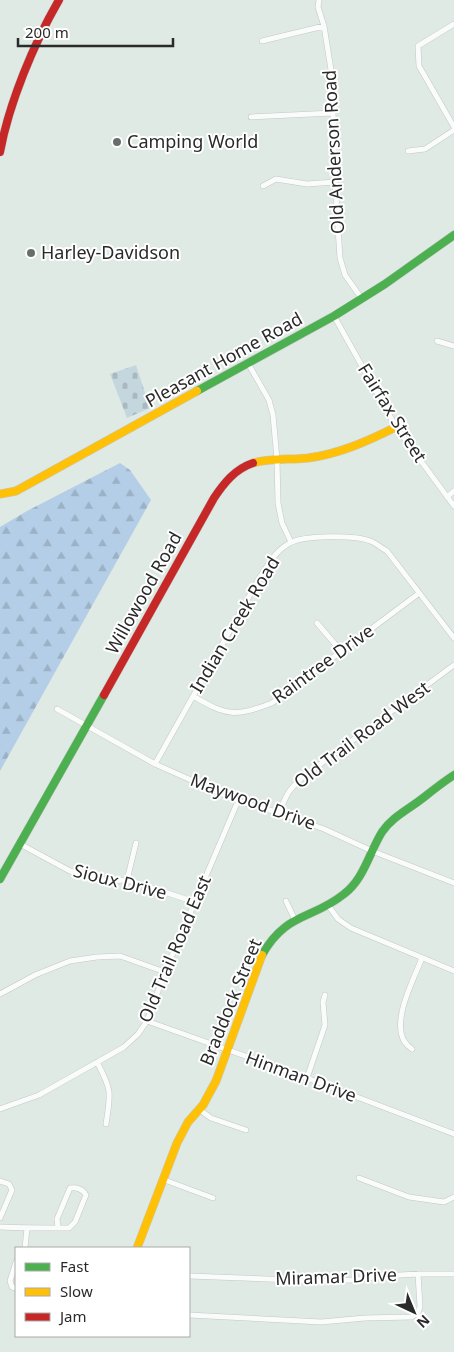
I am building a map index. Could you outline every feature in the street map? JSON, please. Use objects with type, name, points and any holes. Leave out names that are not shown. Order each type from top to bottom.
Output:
[{"type":"street","points":[[0,152],[2,136],[14,100],[49,16],[59,0]]},
{"type":"street","name":"Old Anderson Road","points":[[319,0],[318,7],[324,26],[332,76],[335,182],[342,266],[345,274],[362,299]]},
{"type":"street","points":[[408,150],[425,149],[454,129],[419,66],[418,46],[454,24]]},
{"type":"street","points":[[262,41],[324,26]]},
{"type":"street","points":[[251,117],[333,113]]},
{"type":"street","points":[[263,186],[276,179],[307,184],[335,182]]},
{"type":"street","name":"Pleasant Home Road","points":[[0,494],[21,489],[249,365],[362,299],[454,235]]},
{"type":"street","name":"Fairfax Street","points":[[334,316],[396,427],[454,506]]},
{"type":"street","points":[[437,341],[454,346]]},
{"type":"street","points":[[249,365],[269,400],[273,415],[278,503],[282,523],[291,542]]},
{"type":"street","name":"Willowood Road","points":[[0,879],[215,498],[232,474],[244,466],[277,459],[307,458],[338,452],[396,427]]},
{"type":"street","points":[[447,497],[454,492]]},
{"type":"street","name":"Indian Creek Road","points":[[155,764],[260,577],[277,552],[291,542],[314,538],[354,537],[371,541],[386,551],[454,638]]},
{"type":"street","name":"Raintree Drive","points":[[193,696],[212,707],[230,713],[249,712],[272,703],[418,594]]},
{"type":"street","points":[[317,623],[341,651]]},
{"type":"street","name":"Old Trail Road West","points":[[280,813],[285,797],[291,787],[454,665]]},
{"type":"street","name":"Maywood Drive","points":[[57,709],[155,764],[238,801],[280,813],[324,829],[372,851],[454,883]]},
{"type":"street","name":"Braddock Street","points":[[136,1247],[162,1179],[188,1122],[200,1110],[216,1081],[258,966],[269,944],[279,931],[295,920],[328,905],[345,893],[359,880],[382,831],[391,821],[454,775]]},
{"type":"street","name":"Old Trail Road East","points":[[0,1109],[39,1095],[124,1047],[138,1034],[146,1021],[238,801]]},
{"type":"street","points":[[127,880],[136,843]]},
{"type":"street","name":"Sioux Drive","points":[[20,844],[70,871],[109,881],[127,880],[195,902]]},
{"type":"street","points":[[286,901],[295,920]]},
{"type":"street","points":[[328,905],[338,919],[351,928],[454,971]]},
{"type":"street","points":[[0,994],[70,961],[97,957],[120,956],[165,972]]},
{"type":"street","points":[[412,1049],[404,1042],[401,1022],[404,1004],[422,958]]},
{"type":"street","points":[[307,1078],[325,1025],[323,1002],[325,995]]},
{"type":"street","name":"Hinman Drive","points":[[146,1021],[307,1078],[454,1134]]},
{"type":"street","points":[[97,1062],[108,1082],[110,1098],[106,1124]]},
{"type":"street","points":[[200,1110],[211,1118],[246,1130]]},
{"type":"street","points":[[359,1178],[409,1198],[444,1202],[454,1197]]},
{"type":"street","points":[[162,1179],[213,1198]]},
{"type":"street","points":[[0,1181],[9,1184],[12,1190],[0,1218]]},
{"type":"street","points":[[0,1227],[27,1228],[58,1228],[69,1228],[72,1226],[86,1195],[84,1191],[75,1187],[70,1188],[57,1219],[58,1228]]},
{"type":"street","points":[[24,1247],[27,1228]]},
{"type":"street","points":[[14,1274],[10,1281],[12,1287],[15,1288]]},
{"type":"street","points":[[190,1315],[321,1322],[365,1318],[411,1318],[418,1313],[420,1307],[418,1274]]},
{"type":"street","name":"Miramar Drive","points":[[190,1276],[318,1282],[382,1276],[454,1274]]},
{"type":"green space","points":[[136,365],[150,408],[127,418],[110,374]]},
{"type":"green space","points":[[120,463],[130,470],[151,500],[0,771],[0,527]]},
{"type":"traffic: fast","points":[[197,391],[334,316],[385,284],[454,235]]},
{"type":"traffic: fast","points":[[0,879],[104,695]]},
{"type":"traffic: fast","points":[[262,955],[280,931],[300,918],[332,902],[351,888],[357,881],[377,840],[386,827],[454,775]]},
{"type":"traffic: slow","points":[[0,494],[16,491],[197,391]]},
{"type":"traffic: slow","points":[[253,463],[320,456],[364,442],[396,427]]},
{"type":"traffic: slow","points":[[137,1247],[177,1143],[188,1122],[203,1105],[216,1081],[262,955]]},
{"type":"traffic: jam","points":[[0,152],[4,133],[23,74],[40,35],[59,0]]},
{"type":"traffic: jam","points":[[104,695],[214,498],[230,477],[253,463]]},
{"type":"place","name":"Camping World","points":[[117,142]]},
{"type":"place","name":"Harley-Davidson","points":[[31,253]]}]
